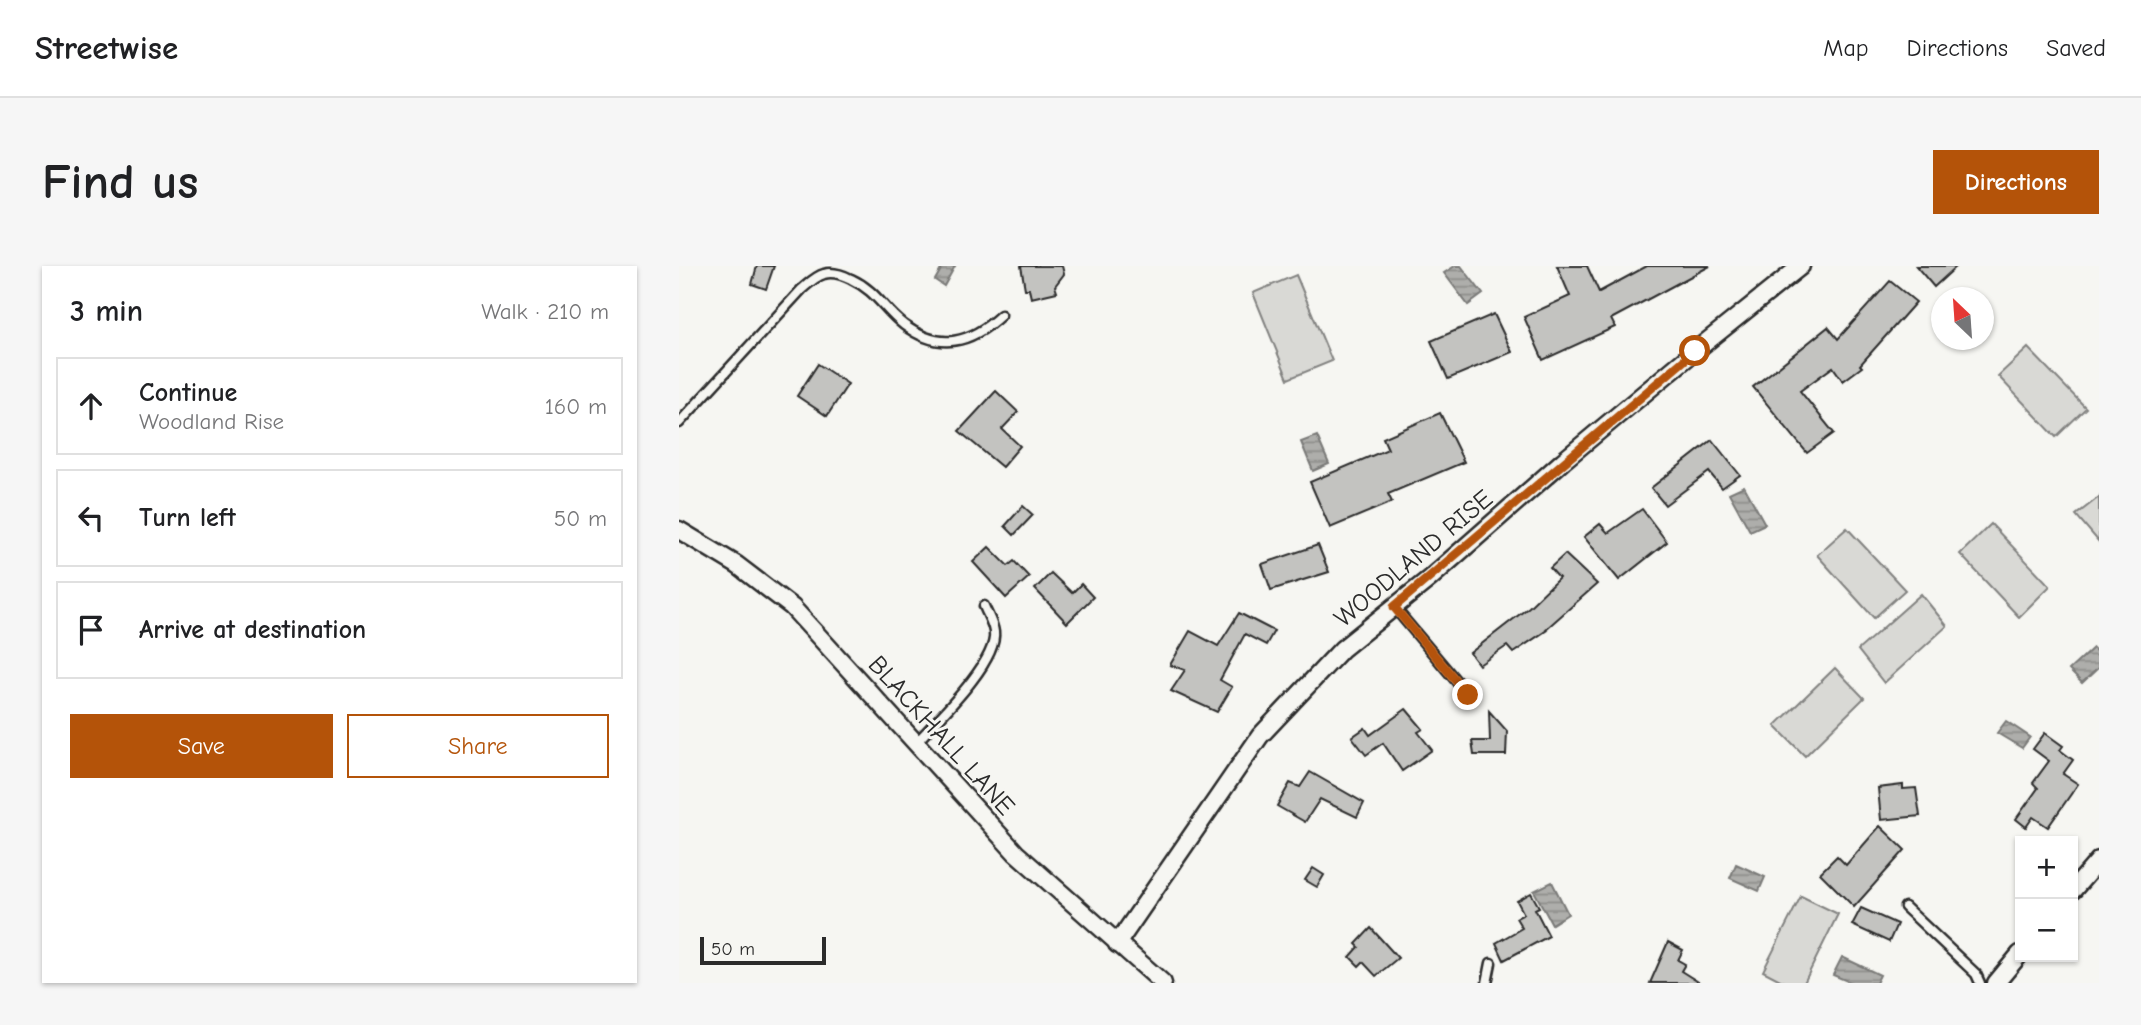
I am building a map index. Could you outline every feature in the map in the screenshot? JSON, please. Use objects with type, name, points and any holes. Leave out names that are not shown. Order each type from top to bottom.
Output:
[{"type":"street","name":"WOODLAND RISE","points":[[1117,944],[1260,736],[1342,649],[1634,402],[1801,266]]},
{"type":"street","name":"BLACKHALL LANE","points":[[679,530],[737,565],[792,607],[1016,853],[1163,983]]},
{"type":"street","points":[[2078,884],[2099,860]]},
{"type":"street","points":[[1996,983],[2015,960]]},
{"type":"lane","points":[[679,423],[802,289],[825,274],[840,274],[867,287],[904,325],[936,341],[967,339],[983,331],[1001,315]]},
{"type":"lane","points":[[916,743],[983,668],[993,648],[994,631],[984,606]]},
{"type":"lane","points":[[1394,607],[1468,695]]},
{"type":"lane","points":[[1905,907],[1976,974],[1980,983]]},
{"type":"lane","points":[[1487,983],[1491,963]]},
{"type":"shaded area","points":[[943,266],[955,266],[944,286],[935,280]]},
{"type":"shaded area","points":[[1455,266],[1461,266],[1483,294],[1468,305],[1444,273]]},
{"type":"shaded area","points":[[1296,275],[1332,361],[1288,379],[1253,293]]},
{"type":"shaded area","points":[[2028,348],[2086,408],[2056,437],[1998,376]]},
{"type":"shaded area","points":[[1317,436],[1329,464],[1313,471],[1301,442]]},
{"type":"shaded area","points":[[1744,486],[1765,524],[1750,531],[1729,493]]},
{"type":"shaded area","points":[[2099,497],[2099,542],[2076,515]]},
{"type":"shaded area","points":[[1991,524],[2050,586],[2019,617],[1960,554]]},
{"type":"shaded area","points":[[1847,528],[1905,590],[1874,618],[1817,555]]},
{"type":"shaded area","points":[[1921,594],[1947,626],[1884,683],[1858,650]]},
{"type":"shaded area","points":[[2093,648],[2099,654],[2099,667],[2082,683],[2069,670]]},
{"type":"shaded area","points":[[1835,668],[1864,698],[1805,756],[1775,726]]},
{"type":"shaded area","points":[[2006,721],[2030,737],[2022,748],[1997,733]]},
{"type":"shaded area","points":[[1736,864],[1765,877],[1759,891],[1730,878]]},
{"type":"shaded area","points":[[1552,882],[1568,914],[1552,924],[1534,891]]},
{"type":"shaded area","points":[[1801,896],[1838,914],[1804,983],[1786,983],[1763,971]]},
{"type":"shaded area","points":[[1842,957],[1880,975],[1876,983],[1852,983],[1833,975]]},
{"type":"building","points":[[757,266],[774,266],[766,289],[752,284]]},
{"type":"building","points":[[1021,266],[1062,266],[1064,274],[1055,286],[1057,292],[1031,298],[1029,289],[1025,289]]},
{"type":"building","points":[[1557,266],[1587,266],[1599,292],[1647,266],[1710,266],[1611,319],[1615,327],[1543,360],[1524,317],[1570,296]]},
{"type":"building","points":[[1916,266],[1957,266],[1934,287]]},
{"type":"building","points":[[1890,281],[1916,302],[1860,365],[1862,367],[1843,381],[1833,367],[1800,391],[1834,433],[1807,453],[1753,387],[1828,327],[1838,339]]},
{"type":"building","points":[[1494,314],[1512,352],[1448,379],[1431,341]]},
{"type":"building","points":[[818,364],[848,384],[827,416],[797,396]]},
{"type":"building","points":[[996,391],[1018,412],[1002,429],[1020,446],[1002,467],[959,431]]},
{"type":"building","points":[[1440,413],[1464,462],[1388,494],[1392,502],[1330,528],[1310,482],[1388,449],[1383,438]]},
{"type":"building","points":[[1712,440],[1740,475],[1722,488],[1709,472],[1665,505],[1651,488]]},
{"type":"building","points":[[1023,506],[1033,515],[1014,535],[1005,526]]},
{"type":"building","points":[[1642,509],[1667,542],[1619,580],[1584,537],[1600,524],[1608,533]]},
{"type":"building","points":[[1318,545],[1329,572],[1271,590],[1262,564]]},
{"type":"building","points":[[989,547],[1008,566],[1014,561],[1029,577],[1006,598],[973,562]]},
{"type":"building","points":[[1565,554],[1597,584],[1547,630],[1513,653],[1507,646],[1479,665],[1470,653],[1529,607],[1559,578],[1550,568]]},
{"type":"building","points":[[1051,573],[1072,593],[1081,584],[1093,597],[1067,623],[1035,589]]},
{"type":"building","points":[[1239,613],[1274,631],[1266,645],[1245,634],[1220,680],[1232,687],[1217,712],[1171,691],[1185,670],[1170,665],[1190,631],[1218,646]]},
{"type":"building","points":[[1406,709],[1423,729],[1418,732],[1432,750],[1402,771],[1383,743],[1366,755],[1352,737],[1365,728],[1370,735]]},
{"type":"building","points":[[1489,711],[1507,731],[1506,755],[1474,755],[1472,741],[1490,741]]},
{"type":"building","points":[[2045,733],[2063,746],[2060,750],[2073,760],[2063,774],[2078,784],[2048,827],[2033,817],[2026,827],[2016,819],[2038,788],[2033,783],[2049,761],[2033,749]]},
{"type":"building","points":[[1310,772],[1364,803],[1357,817],[1320,799],[1305,822],[1277,806],[1290,783],[1300,787]]},
{"type":"building","points":[[1903,785],[1903,789],[1916,788],[1920,816],[1881,820],[1878,788]]},
{"type":"building","points":[[1880,826],[1905,850],[1854,907],[1820,873],[1837,856],[1846,865]]},
{"type":"building","points":[[1313,868],[1324,875],[1317,887],[1305,880]]},
{"type":"building","points":[[1531,893],[1539,907],[1535,909],[1549,936],[1504,960],[1496,943],[1522,928],[1516,918],[1524,914],[1517,901]]},
{"type":"building","points":[[1861,908],[1897,924],[1889,942],[1852,925]]},
{"type":"building","points":[[1371,928],[1398,958],[1376,976],[1363,962],[1359,966],[1350,957],[1359,947],[1356,944]]},
{"type":"building","points":[[1668,942],[1683,950],[1678,960],[1685,964],[1681,971],[1700,983],[1650,983]]},
{"type":"route","points":[[1468,695],[1394,607],[1695,351]]}]
